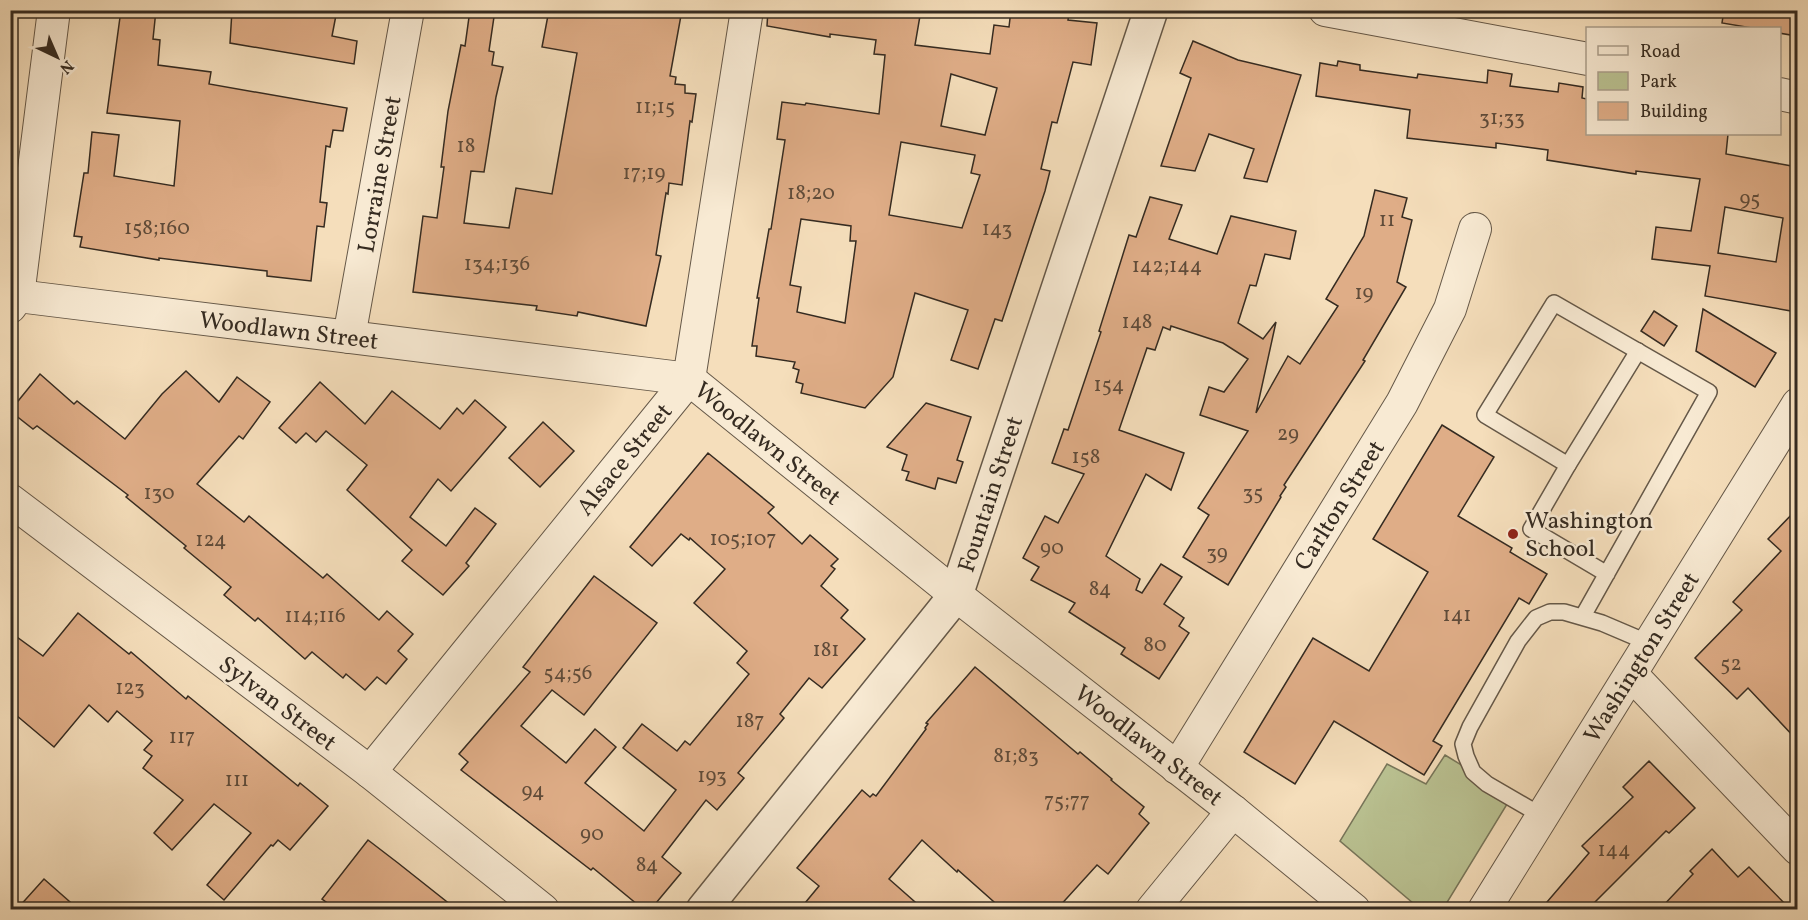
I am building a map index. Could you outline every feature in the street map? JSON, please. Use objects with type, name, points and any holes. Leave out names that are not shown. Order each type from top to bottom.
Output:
[{"type":"street","points":[[13,300],[54,10]]},
{"type":"street","name":"Lorraine Street","points":[[349,337],[408,10]]},
{"type":"street","name":"Alsace Street","points":[[370,772],[688,379],[747,10]]},
{"type":"street","name":"Fountain Street","points":[[703,909],[956,595],[1151,10]]},
{"type":"street","points":[[1326,10],[1586,59]]},
{"type":"street","points":[[1781,94],[1797,98]]},
{"type":"street","name":"Carlton Street","points":[[1177,768],[1402,403],[1450,309],[1475,229]]},
{"type":"street","name":"Woodlawn Street","points":[[13,300],[349,337],[688,379],[956,595],[1233,811],[1354,909]]},
{"type":"street","name":"Washington Street","points":[[1484,909],[1797,404]]},
{"type":"street","name":"Sylvan Street","points":[[10,500],[370,772],[543,909]]},
{"type":"street","points":[[1631,674],[1797,849]]},
{"type":"street","points":[[1152,909],[1233,811]]},
{"type":"lane","points":[[1568,465],[1485,415],[1554,303],[1709,392],[1583,616]]},
{"type":"lane","points":[[1607,574],[1531,528],[1638,351]]},
{"type":"lane","points":[[1542,816],[1487,784],[1473,772],[1463,744],[1470,727],[1526,628],[1536,618],[1550,612],[1564,612],[1583,616],[1649,643]]},
{"type":"green space","points":[[1445,755],[1512,796],[1443,909],[1420,909],[1340,841],[1387,764],[1426,784]]},
{"type":"building","points":[[121,10],[156,10],[153,39],[160,40],[158,65],[211,72],[209,84],[347,108],[343,131],[333,130],[330,147],[326,146],[320,202],[327,203],[324,227],[317,226],[311,281],[267,276],[267,271],[159,258],[159,260],[80,247],[82,237],[74,236],[84,173],[88,173],[92,132],[119,135],[114,176],[174,186],[180,121],[107,113]]},
{"type":"building","points":[[232,10],[337,10],[332,36],[357,41],[354,64],[230,43]]},
{"type":"building","points":[[470,10],[495,10],[489,51],[494,52],[492,65],[503,67],[484,172],[471,171],[464,223],[509,228],[516,188],[552,194],[577,53],[542,47],[549,10],[682,10],[670,76],[676,77],[675,84],[685,85],[685,93],[696,94],[692,122],[690,121],[682,185],[669,183],[668,194],[666,193],[656,255],[661,256],[646,326],[578,312],[577,316],[536,310],[537,306],[413,292],[423,216],[437,218],[448,111],[461,45],[465,46]]},
{"type":"building","points":[[768,10],[921,10],[915,45],[990,54],[994,25],[1009,27],[1011,10],[1052,10],[1069,13],[1068,20],[1097,23],[1091,65],[1073,62],[1057,123],[1052,122],[1041,169],[1050,171],[1045,191],[1002,321],[995,319],[978,369],[951,360],[968,310],[915,293],[893,377],[865,408],[801,393],[803,384],[796,382],[799,370],[793,368],[795,362],[756,356],[757,346],[752,346],[759,298],[757,298],[785,140],[777,139],[782,102],[805,105],[806,103],[879,114],[885,55],[874,54],[876,40],[830,34],[830,37],[767,26]],"holes":[[[951,74],[997,88],[985,135],[941,126]],[[901,142],[975,155],[971,173],[980,175],[962,228],[889,215]],[[801,219],[851,226],[850,241],[856,241],[845,323],[797,312],[801,287],[790,285]]]},
{"type":"building","points":[[1724,10],[1797,10],[1797,36],[1781,33],[1781,27],[1746,27],[1722,23]]},
{"type":"building","points":[[1193,41],[1238,60],[1301,75],[1267,182],[1244,178],[1254,149],[1209,134],[1195,171],[1161,166],[1191,78],[1180,73]]},
{"type":"building","points":[[1338,61],[1360,65],[1360,70],[1417,78],[1418,74],[1487,83],[1488,70],[1512,74],[1510,86],[1558,92],[1559,83],[1583,87],[1582,98],[1586,99],[1586,135],[1728,135],[1726,154],[1797,167],[1797,312],[1705,296],[1710,266],[1652,259],[1656,227],[1691,231],[1700,179],[1636,171],[1636,174],[1547,160],[1548,150],[1496,143],[1496,148],[1407,138],[1410,110],[1316,96],[1320,63],[1337,66]],"holes":[[[1725,207],[1783,218],[1776,262],[1718,253]]]},
{"type":"building","points":[[1375,190],[1407,198],[1402,217],[1412,220],[1397,282],[1406,287],[1363,360],[1365,361],[1284,485],[1286,487],[1281,497],[1228,585],[1183,557],[1209,515],[1198,508],[1248,431],[1200,415],[1209,387],[1224,392],[1248,359],[1223,343],[1171,326],[1170,330],[1163,327],[1155,350],[1147,348],[1119,430],[1184,453],[1171,490],[1146,474],[1106,556],[1140,579],[1136,590],[1142,593],[1161,564],[1182,577],[1164,604],[1184,618],[1179,626],[1189,633],[1159,679],[1121,654],[1125,648],[1069,612],[1075,603],[1031,580],[1039,567],[1023,558],[1045,516],[1058,523],[1084,474],[1052,463],[1064,429],[1068,430],[1101,332],[1099,331],[1129,235],[1136,237],[1150,197],[1182,205],[1169,239],[1217,254],[1231,216],[1296,231],[1290,259],[1265,254],[1256,286],[1250,285],[1238,323],[1263,339],[1276,322],[1256,413],[1288,356],[1300,364],[1338,306],[1326,299],[1364,236]]},
{"type":"building","points":[[1703,309],[1776,353],[1755,387],[1696,351]]},
{"type":"building","points":[[1654,311],[1677,326],[1664,346],[1641,331]]},
{"type":"building","points":[[186,371],[219,402],[237,377],[270,402],[243,439],[239,436],[197,484],[244,522],[249,516],[323,578],[327,574],[379,620],[387,611],[413,634],[398,651],[407,659],[386,684],[377,677],[365,690],[346,674],[343,678],[312,652],[305,659],[258,618],[255,621],[224,595],[231,587],[184,548],[186,546],[126,497],[128,495],[37,426],[33,429],[10,411],[40,374],[74,404],[77,401],[125,439],[162,394]]},
{"type":"building","points":[[320,382],[365,424],[392,391],[440,429],[457,408],[463,414],[475,400],[506,427],[451,491],[438,479],[410,517],[446,546],[475,508],[496,524],[466,563],[469,566],[443,595],[402,561],[412,550],[347,490],[367,465],[326,431],[316,442],[306,433],[296,443],[279,428]]},
{"type":"building","points":[[926,403],[971,417],[957,460],[963,462],[956,483],[938,478],[935,489],[906,480],[909,472],[902,470],[907,455],[887,447]]},
{"type":"building","points":[[543,422],[574,451],[540,487],[509,458]]},
{"type":"building","points":[[1442,425],[1494,457],[1458,516],[1512,548],[1510,552],[1547,574],[1529,604],[1519,598],[1433,741],[1442,746],[1424,775],[1334,721],[1295,784],[1244,752],[1313,638],[1369,671],[1428,572],[1373,539]]},
{"type":"building","points":[[708,453],[774,507],[768,513],[802,544],[810,535],[838,559],[831,566],[835,569],[821,586],[848,610],[841,618],[865,639],[822,688],[809,678],[780,714],[784,718],[738,773],[744,778],[717,810],[706,800],[662,857],[681,873],[651,909],[643,909],[593,868],[591,870],[461,770],[468,762],[459,754],[530,672],[523,667],[594,576],[657,623],[584,715],[552,690],[521,726],[566,763],[595,729],[616,747],[585,783],[644,831],[676,790],[623,748],[642,724],[677,751],[685,741],[690,745],[749,674],[737,663],[747,651],[694,603],[725,569],[690,538],[689,540],[681,534],[652,566],[630,547]]},
{"type":"building","points":[[1797,509],[1797,740],[1748,688],[1737,699],[1695,658],[1742,610],[1733,602],[1781,551],[1768,539]]},
{"type":"building","points":[[78,613],[129,654],[131,652],[186,699],[188,696],[298,786],[300,783],[328,806],[290,850],[278,840],[273,846],[271,845],[224,900],[207,885],[251,833],[214,804],[172,850],[154,833],[183,800],[143,768],[152,756],[144,750],[152,741],[117,711],[108,722],[89,705],[54,747],[10,710],[10,632],[43,656]]},
{"type":"building","points":[[975,667],[1144,807],[1139,814],[1149,823],[1108,874],[1097,865],[1057,909],[1002,909],[922,840],[889,879],[923,909],[800,909],[819,886],[797,868],[862,790],[870,797],[873,794],[876,796],[926,729],[928,724],[926,723]]},
{"type":"building","points":[[1649,761],[1695,808],[1669,833],[1666,831],[1588,909],[1541,909],[1589,853],[1582,846],[1633,797],[1623,787]]},
{"type":"building","points":[[368,840],[456,909],[336,909],[322,899]]},
{"type":"building","points":[[1712,849],[1738,877],[1749,867],[1790,909],[1660,909],[1693,874],[1690,871]]},
{"type":"building","points":[[44,879],[78,909],[17,909]]},
{"type":"place","name":"Washington School","points":[[1513,534]]}]
